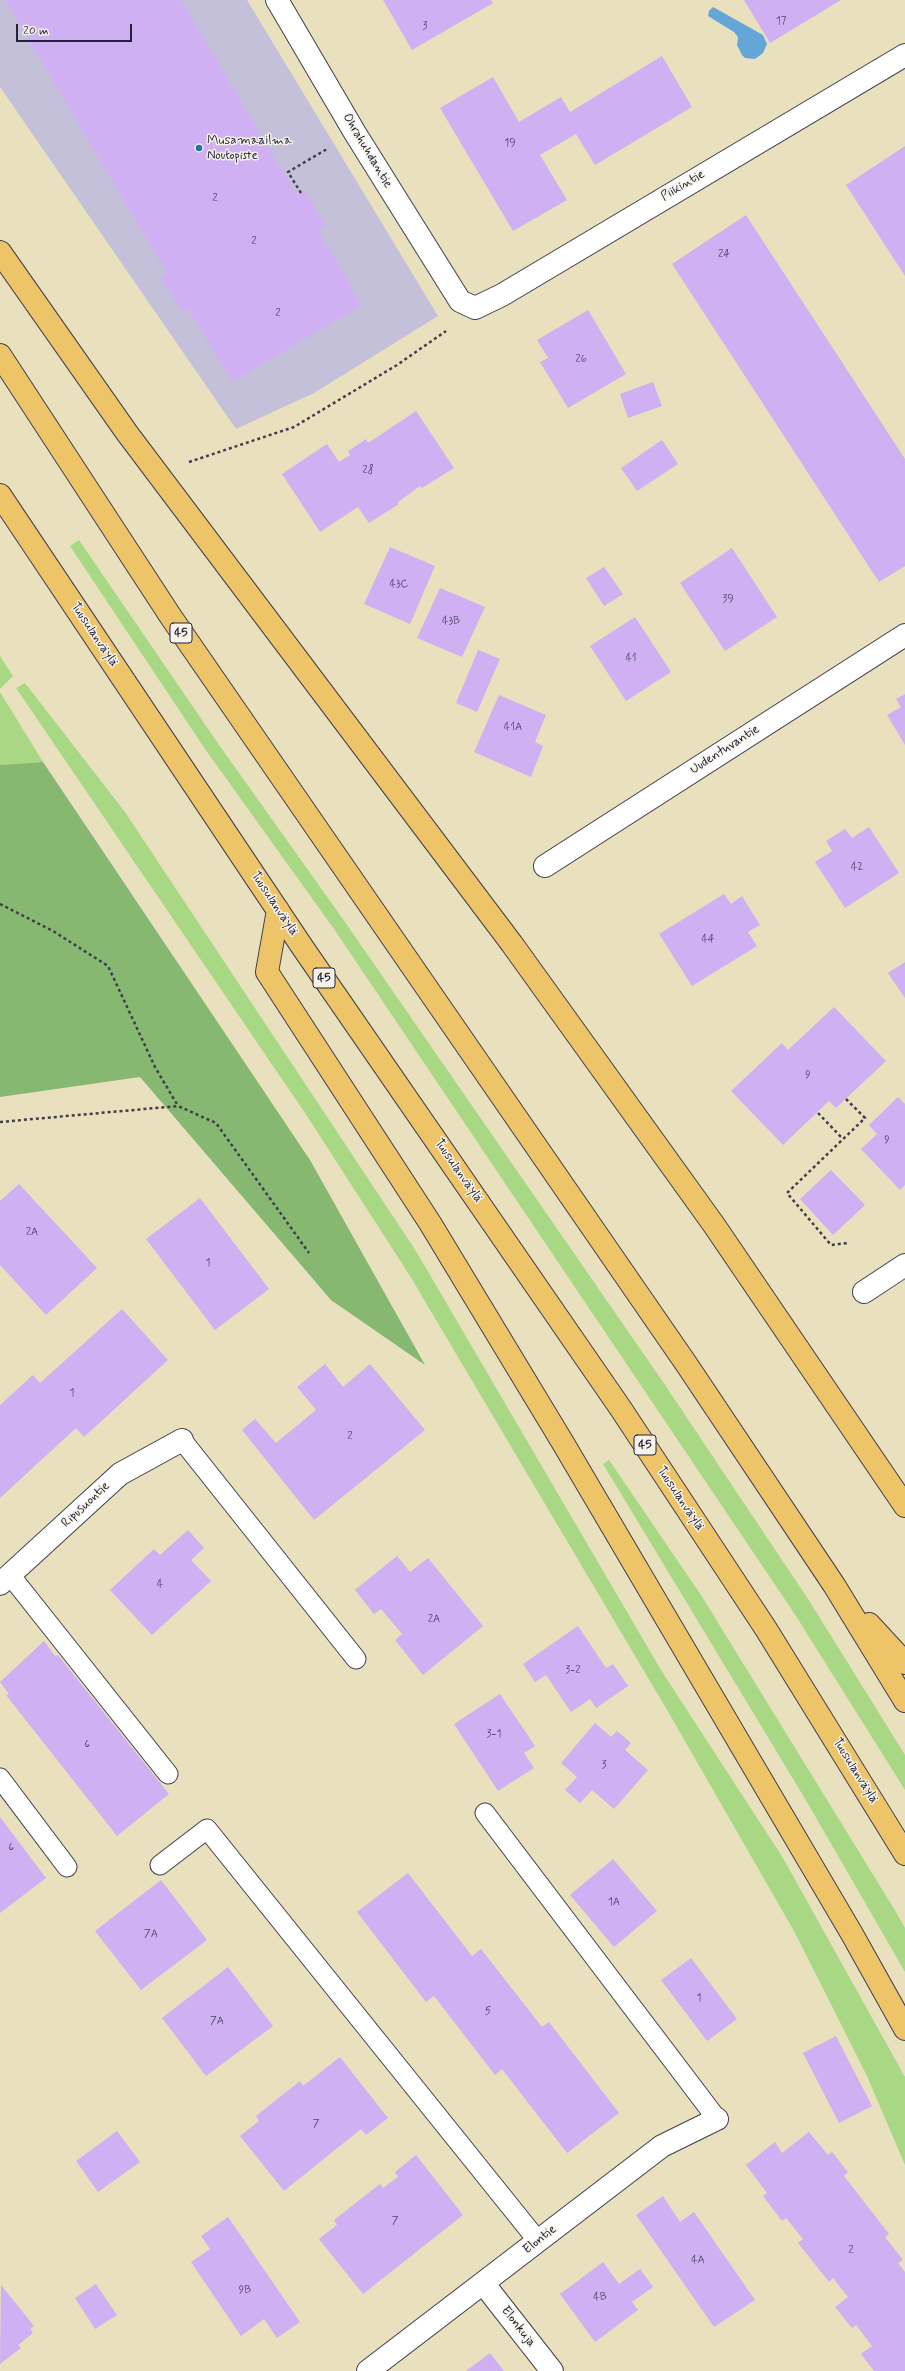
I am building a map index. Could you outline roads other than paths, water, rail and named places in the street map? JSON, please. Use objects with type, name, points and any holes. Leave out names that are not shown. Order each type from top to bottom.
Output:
[{"type":"highway","points":[[0,252],[127,432],[512,944],[714,1225],[905,1506]]},
{"type":"highway","name":"45","points":[[0,355],[170,617],[683,1358],[834,1586],[905,1701]]},
{"type":"highway","name":"Tuusulanväylä","points":[[0,495],[278,910],[625,1416],[766,1629],[905,1854]]},
{"type":"highway","points":[[278,910],[267,972],[458,1270],[852,1934],[905,2029]]},
{"type":"highway","points":[[815,1372],[905,1489]]},
{"type":"highway","points":[[834,1586],[905,1663]]},
{"type":"street","name":"Ohrahuhdantie","points":[[277,0],[355,133],[460,301]]},
{"type":"street","name":"Piikintie","points":[[460,301],[475,308],[502,295],[905,54]]},
{"type":"street","name":"Uudentuvantie","points":[[545,866],[905,635]]},
{"type":"street","points":[[864,1292],[905,1265]]},
{"type":"street","name":"Ripusuontie","points":[[5,1579],[120,1474],[182,1440]]},
{"type":"street","name":"Elontie","points":[[368,2371],[662,2146],[717,2119]]},
{"type":"street","name":"Elonkuja","points":[[483,2284],[552,2371]]},
{"type":"lane","points":[[182,1440],[356,1659]]},
{"type":"lane","points":[[5,1579],[168,1774]]},
{"type":"lane","points":[[0,1778],[67,1867]]},
{"type":"lane","points":[[485,1813],[717,2119]]},
{"type":"lane","points":[[160,1865],[207,1829],[538,2241]]},
{"type":"water","points":[[713,7],[763,35],[767,44],[763,53],[755,59],[745,58],[737,45],[738,37],[734,32],[708,16],[709,11]]},
{"type":"place","name":"Musamaailma Noutopiste","points":[[199,148]]}]
